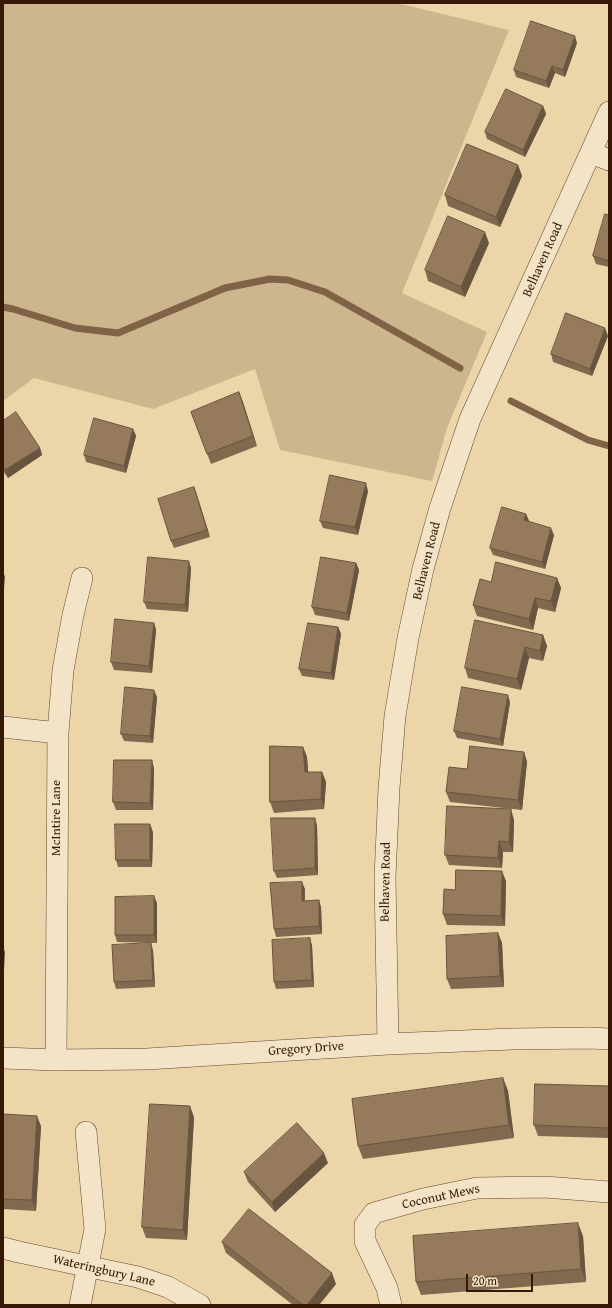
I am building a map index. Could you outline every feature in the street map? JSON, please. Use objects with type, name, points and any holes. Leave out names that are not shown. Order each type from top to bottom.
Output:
[{"type":"street","name":"Belhaven Road","points":[[388,1044],[385,877],[389,788],[397,708],[408,638],[422,577],[440,508],[470,419],[600,156],[609,112]]},
{"type":"street","name":"McIntire Lane","points":[[56,1060],[58,733],[63,670],[73,615],[82,578]]},
{"type":"street","points":[[3,727],[58,733]]},
{"type":"street","name":"Gregory Drive","points":[[3,1058],[56,1060],[147,1059],[388,1044],[512,1039],[609,1039]]},
{"type":"street","points":[[80,1305],[95,1229],[86,1132]]},
{"type":"street","name":"Coconut Mews","points":[[390,1305],[387,1288],[365,1241],[365,1225],[374,1213],[423,1199],[477,1188],[545,1187],[609,1192]]},
{"type":"street","name":"Wateringbury Lane","points":[[3,1248],[138,1277],[168,1287],[200,1305]]},
{"type":"shaded area","points":[[3,3],[397,3],[509,30],[402,293],[487,332],[447,428],[432,481],[280,450],[255,369],[153,409],[34,378],[3,401]]},
{"type":"building","points":[[531,21],[575,36],[563,70],[552,66],[546,81],[514,70]]},
{"type":"building","points":[[506,89],[543,106],[523,150],[485,132]]},
{"type":"building","points":[[467,144],[518,165],[496,217],[445,195]]},
{"type":"building","points":[[605,214],[609,215],[609,261],[593,256]]},
{"type":"building","points":[[448,216],[485,232],[461,287],[425,270]]},
{"type":"building","points":[[566,313],[605,328],[590,369],[551,354]]},
{"type":"building","points":[[239,392],[253,436],[207,454],[191,412]]},
{"type":"building","points":[[16,412],[40,448],[5,470],[3,467],[3,421]]},
{"type":"building","points":[[94,418],[133,429],[124,466],[84,455]]},
{"type":"building","points":[[330,475],[366,483],[355,527],[320,521]]},
{"type":"building","points":[[194,487],[207,530],[171,541],[158,499]]},
{"type":"building","points":[[502,507],[526,514],[524,520],[551,528],[542,562],[490,548]]},
{"type":"building","points":[[148,557],[189,561],[185,605],[144,602]]},
{"type":"building","points":[[321,557],[356,563],[347,613],[312,607]]},
{"type":"building","points":[[496,562],[557,578],[551,601],[535,598],[529,619],[473,605],[480,579],[491,582]]},
{"type":"building","points":[[115,619],[154,623],[149,666],[111,662]]},
{"type":"building","points":[[475,620],[543,635],[540,651],[525,647],[517,679],[465,668]]},
{"type":"building","points":[[308,623],[338,627],[331,673],[299,669]]},
{"type":"building","points":[[125,687],[154,690],[150,736],[121,734]]},
{"type":"building","points":[[462,687],[508,695],[500,739],[454,731]]},
{"type":"building","points":[[270,746],[303,747],[305,772],[322,772],[321,799],[270,802]]},
{"type":"building","points":[[470,746],[524,752],[518,800],[446,792],[449,767],[467,769]]},
{"type":"building","points":[[114,760],[152,760],[150,803],[113,802]]},
{"type":"building","points":[[447,806],[511,809],[509,842],[499,841],[498,858],[445,855]]},
{"type":"building","points":[[271,818],[315,818],[315,868],[274,871]]},
{"type":"building","points":[[115,824],[150,824],[150,860],[116,860]]},
{"type":"building","points":[[456,870],[502,871],[501,916],[443,914],[444,889],[455,890]]},
{"type":"building","points":[[302,882],[302,901],[319,900],[319,926],[274,929],[270,883]]},
{"type":"building","points":[[154,896],[154,935],[115,935],[115,897]]},
{"type":"building","points":[[498,933],[500,976],[447,979],[446,936]]},
{"type":"building","points":[[310,938],[312,980],[274,982],[272,940]]},
{"type":"building","points":[[151,943],[153,980],[114,982],[112,945]]},
{"type":"building","points":[[503,1078],[509,1125],[358,1146],[352,1099]]},
{"type":"building","points":[[535,1084],[609,1086],[609,1128],[534,1125]]},
{"type":"building","points":[[150,1104],[190,1106],[183,1230],[142,1227]]},
{"type":"building","points":[[3,1114],[37,1116],[32,1200],[3,1199]]},
{"type":"building","points":[[297,1123],[324,1153],[272,1202],[244,1172]]},
{"type":"building","points":[[249,1209],[332,1273],[307,1305],[303,1305],[222,1242]]},
{"type":"building","points":[[578,1223],[581,1269],[416,1282],[413,1236]]},
{"type":"waterway","points":[[3,307],[75,328],[118,333],[225,288],[270,279],[288,280],[325,292],[460,368]]},
{"type":"waterway","points":[[511,401],[588,440],[609,446]]}]
